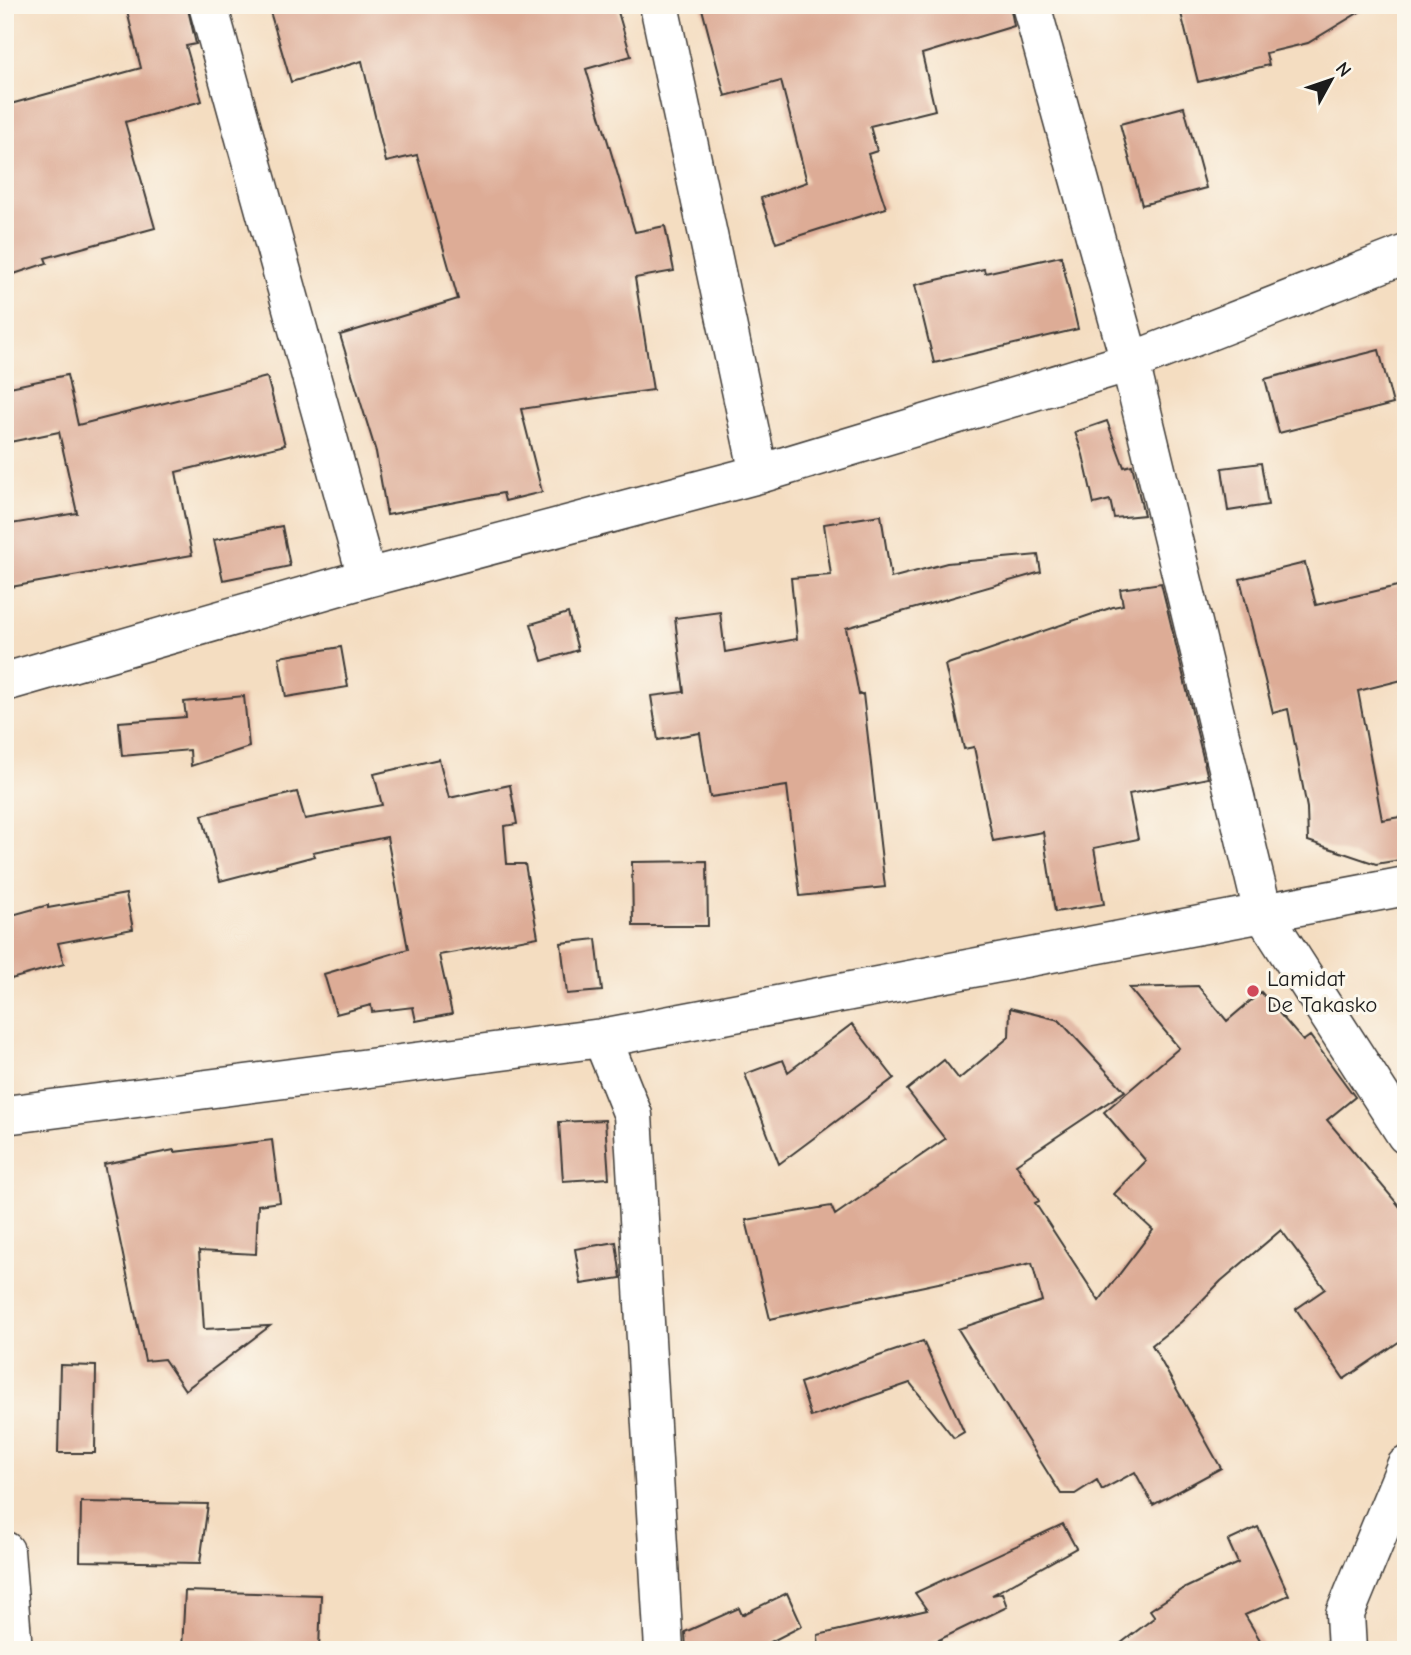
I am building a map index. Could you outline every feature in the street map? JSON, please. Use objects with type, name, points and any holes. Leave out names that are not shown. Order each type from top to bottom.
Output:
[{"type":"street","points":[[208,5],[367,578]]},
{"type":"street","points":[[659,5],[759,474]]},
{"type":"street","points":[[1031,5],[1130,362],[1263,913],[1406,1135]]},
{"type":"street","points":[[5,682],[367,578],[759,474],[1130,362],[1406,254]]},
{"type":"street","points":[[5,1115],[602,1038],[1406,886]]},
{"type":"street","points":[[602,1038],[632,1115],[663,1650]]},
{"type":"street","points":[[1347,1650],[1345,1614],[1406,1466]]},
{"type":"street","points":[[5,1551],[13,1650]]},
{"type":"building","points":[[152,5],[187,5],[196,44],[186,46],[202,101],[125,122],[155,228],[45,258],[47,263],[5,277],[5,137],[15,134],[7,105],[141,68],[127,11]]},
{"type":"building","points":[[268,5],[616,5],[631,56],[586,69],[635,232],[665,226],[674,271],[635,278],[653,390],[521,409],[542,492],[505,501],[503,493],[387,515],[376,452],[340,335],[458,299],[417,155],[386,162],[362,61],[291,82]]},
{"type":"building","points":[[701,5],[1010,5],[1014,26],[922,54],[935,110],[870,126],[877,151],[868,154],[886,208],[776,243],[761,198],[807,182],[781,81],[725,96]]},
{"type":"building","points":[[1179,5],[1371,5],[1308,43],[1266,53],[1269,65],[1198,82]]},
{"type":"building","points":[[1184,107],[1206,188],[1142,205],[1120,124]]},
{"type":"building","points":[[1061,256],[1078,329],[934,363],[915,285],[984,269],[985,273]]},
{"type":"building","points":[[1379,350],[1393,404],[1279,433],[1265,379]]},
{"type":"building","points":[[67,375],[78,425],[267,377],[285,445],[176,472],[192,555],[5,588],[5,525],[77,513],[59,432],[5,443],[5,388]]},
{"type":"building","points":[[1107,421],[1124,467],[1132,465],[1144,515],[1114,518],[1110,500],[1094,504],[1075,432]]},
{"type":"building","points":[[1261,463],[1268,505],[1228,511],[1222,468]]},
{"type":"building","points":[[881,515],[891,578],[947,563],[1038,555],[1041,572],[846,628],[859,695],[863,694],[885,887],[800,896],[787,786],[710,797],[700,733],[658,740],[651,696],[684,692],[675,618],[720,612],[725,652],[797,639],[791,578],[831,575],[824,524]]},
{"type":"building","points":[[282,526],[290,566],[223,580],[214,540]]},
{"type":"building","points":[[1305,563],[1316,605],[1406,584],[1406,679],[1358,691],[1382,820],[1406,816],[1406,859],[1376,864],[1308,841],[1307,808],[1288,709],[1273,713],[1240,579]]},
{"type":"building","points":[[1161,583],[1208,778],[1129,794],[1138,839],[1094,848],[1104,904],[1055,912],[1043,832],[993,841],[974,747],[964,749],[945,665],[1123,605],[1120,589]]},
{"type":"building","points":[[568,613],[578,650],[542,661],[531,624]]},
{"type":"building","points":[[341,647],[348,687],[286,697],[279,657]]},
{"type":"building","points":[[244,696],[249,747],[191,766],[190,750],[122,756],[119,722],[186,717],[184,702]]},
{"type":"building","points":[[439,759],[449,798],[510,785],[517,824],[504,826],[507,864],[525,864],[538,937],[439,955],[452,1014],[416,1021],[413,1007],[372,1012],[371,1005],[336,1014],[324,974],[408,949],[387,837],[313,852],[315,856],[220,881],[202,815],[297,792],[305,819],[382,805],[374,774]]},
{"type":"building","points":[[707,861],[708,926],[633,926],[632,862]]},
{"type":"building","points":[[126,894],[133,929],[58,943],[64,964],[11,979],[5,959],[5,917],[48,905],[48,908]]},
{"type":"building","points":[[596,939],[602,991],[567,994],[561,943]]},
{"type":"building","points":[[1198,986],[1227,1021],[1261,992],[1303,1041],[1310,1036],[1355,1097],[1327,1120],[1406,1214],[1406,1337],[1344,1379],[1296,1309],[1325,1289],[1281,1230],[1221,1281],[1181,1322],[1152,1345],[1221,1468],[1153,1505],[1135,1472],[1102,1490],[1097,1480],[1075,1494],[1061,1494],[958,1329],[1042,1301],[1032,1263],[770,1319],[746,1220],[831,1206],[835,1215],[945,1139],[907,1090],[944,1060],[959,1079],[1009,1037],[1010,1008],[1059,1020],[1125,1091],[1016,1164],[1039,1201],[1035,1203],[1099,1301],[1153,1230],[1114,1194],[1146,1161],[1104,1112],[1179,1048],[1129,988]]},
{"type":"building","points":[[852,1024],[894,1078],[779,1164],[745,1074],[783,1060],[788,1072]]},
{"type":"building","points":[[605,1120],[609,1178],[563,1181],[559,1122]]},
{"type":"building","points":[[272,1140],[280,1202],[258,1205],[256,1254],[199,1251],[204,1329],[270,1326],[185,1390],[164,1359],[145,1361],[104,1164],[174,1150]]},
{"type":"building","points":[[616,1242],[621,1278],[581,1284],[575,1249]]},
{"type":"building","points":[[923,1341],[964,1432],[954,1438],[910,1383],[811,1417],[800,1383]]},
{"type":"building","points":[[60,1365],[96,1366],[95,1453],[58,1453]]},
{"type":"building","points":[[81,1502],[208,1504],[200,1563],[80,1561]]},
{"type":"building","points":[[1063,1524],[1076,1548],[992,1595],[1002,1593],[1007,1607],[918,1650],[819,1650],[818,1635],[927,1610],[915,1593]]},
{"type":"building","points":[[1258,1527],[1289,1595],[1245,1615],[1266,1650],[1112,1650],[1155,1617],[1150,1610],[1181,1590],[1238,1563],[1228,1541]]},
{"type":"building","points":[[185,1591],[321,1595],[319,1650],[182,1650]]},
{"type":"building","points":[[787,1593],[802,1626],[755,1650],[686,1650],[685,1632],[739,1608],[742,1615]]},
{"type":"place","name":"Lamidat De Takasko","points":[[1253,991]]}]
